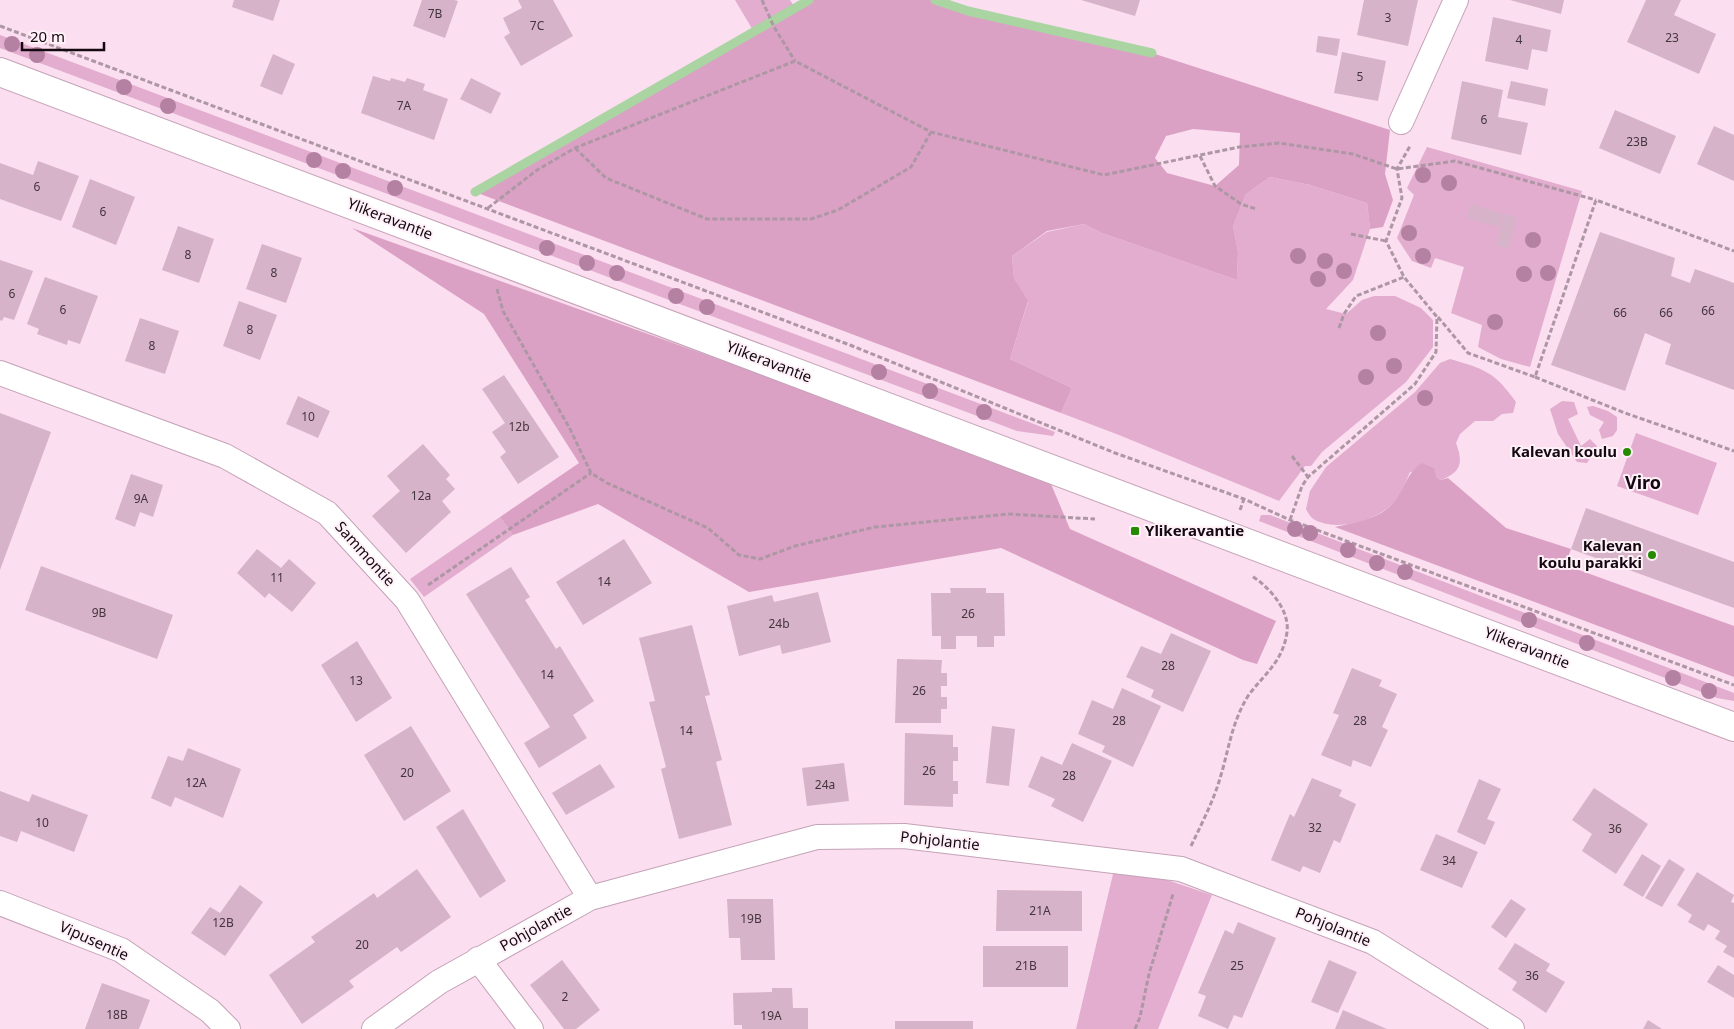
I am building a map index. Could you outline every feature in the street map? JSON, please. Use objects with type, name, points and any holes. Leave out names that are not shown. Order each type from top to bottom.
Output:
[{"type":"street","points":[[1401,122],[1456,0]]},
{"type":"street","name":"Ylikeravantie","points":[[0,72],[1734,727]]},
{"type":"street","name":"Sammontie","points":[[0,373],[225,456],[327,513],[407,600],[590,898]]},
{"type":"street","name":"Pohjolantie","points":[[374,1029],[439,982],[590,898],[817,837],[904,836],[1180,869],[1373,942],[1512,1029]]},
{"type":"street","name":"Vipusentie","points":[[0,903],[121,950],[210,1011],[228,1029]]},
{"type":"street","points":[[478,960],[531,1029]]},
{"type":"path","points":[[762,0],[774,27],[795,61],[931,132],[1104,175],[1239,147],[1278,143],[1353,154],[1396,169],[1455,161],[1596,200],[1734,251]]},
{"type":"path","points":[[0,26],[850,345],[1115,453],[1244,499],[1290,520],[1734,685]]},
{"type":"path","points":[[487,209],[537,170],[575,148],[795,61]]},
{"type":"path","points":[[1401,122],[1420,130],[1396,169],[1402,198],[1386,241],[1404,277],[1468,353],[1625,413],[1734,451]]},
{"type":"path","points":[[575,148],[606,178],[707,219],[811,219],[838,210],[911,168],[931,132]]},
{"type":"path","points":[[1200,156],[1214,186],[1242,204],[1256,209]]},
{"type":"path","points":[[1534,377],[1596,200]]},
{"type":"path","points":[[1351,234],[1386,241]]},
{"type":"path","points":[[1339,328],[1344,314],[1356,296],[1404,277]]},
{"type":"path","points":[[497,287],[503,311],[570,429],[591,473],[607,483],[708,528],[739,554],[760,559],[795,546],[876,527],[1008,514],[1095,519]]},
{"type":"path","points":[[1290,520],[1302,486],[1308,477],[1415,384],[1436,352],[1437,317]]},
{"type":"path","points":[[1292,456],[1308,477]]},
{"type":"path","points":[[407,600],[591,473]]},
{"type":"path","points":[[1232,537],[1244,499]]},
{"type":"path","points":[[1135,1029],[1140,1017],[1148,974],[1180,869],[1211,804],[1221,775],[1230,734],[1248,697],[1268,674],[1282,651],[1288,630],[1283,612],[1275,596],[1264,584],[1248,574]]},
{"type":"shaded area","points":[[735,0],[790,0],[795,8],[754,32]]},
{"type":"shaded area","points":[[809,0],[935,0],[968,11],[1152,53],[1390,130],[1385,174],[1393,200],[1383,227],[1370,229],[1367,203],[1310,185],[1270,177],[1246,194],[1233,226],[1238,252],[1237,280],[1102,233],[1084,224],[1047,231],[1012,256],[1014,278],[1028,301],[1010,359],[1072,388],[1061,413],[475,192]],"holes":[[[1193,129],[1240,133],[1239,165],[1215,186],[1167,173],[1155,158],[1166,136]]]},
{"type":"shaded area","points":[[0,35],[1055,432],[1053,436],[1017,431],[0,48]]},
{"type":"shaded area","points":[[1427,147],[1582,191],[1530,367],[1501,359],[1478,347],[1482,325],[1451,313],[1464,267],[1435,258],[1431,268],[1412,261],[1397,238],[1414,195],[1407,188]]},
{"type":"shaded area","points":[[1270,177],[1310,185],[1367,203],[1370,229],[1353,280],[1326,309],[1346,314],[1362,300],[1374,296],[1395,296],[1421,308],[1433,320],[1433,347],[1406,382],[1322,452],[1311,466],[1305,466],[1279,501],[1061,413],[1072,388],[1010,359],[1028,302],[1014,278],[1012,256],[1047,232],[1084,224],[1102,233],[1237,280],[1238,252],[1233,226],[1246,194]]},
{"type":"shaded area","points":[[352,228],[1048,477],[1070,529],[1276,621],[1257,664],[1243,660],[1001,548],[749,592],[598,504],[513,535],[500,517],[579,463],[484,314]]},
{"type":"shaded area","points":[[1450,359],[1480,369],[1494,377],[1516,402],[1513,413],[1502,414],[1493,421],[1475,421],[1460,434],[1456,443],[1460,461],[1457,470],[1453,474],[1441,480],[1436,477],[1410,472],[1396,500],[1379,514],[1344,525],[1322,523],[1312,518],[1306,509],[1310,491],[1326,467],[1415,392],[1440,363]]},
{"type":"shaded area","points":[[1562,401],[1574,402],[1578,414],[1568,419],[1581,446],[1590,439],[1597,446],[1587,463],[1577,462],[1558,434],[1550,409]]},
{"type":"shaded area","points":[[1593,406],[1608,411],[1617,417],[1617,430],[1613,436],[1602,439],[1599,430],[1604,422],[1590,415],[1587,407]]},
{"type":"shaded area","points":[[1636,433],[1717,463],[1698,515],[1617,486]]},
{"type":"shaded area","points":[[1421,463],[1434,468],[1436,477],[1441,480],[1448,478],[1506,528],[1571,549],[1565,565],[1734,626],[1734,677],[1335,527],[1369,518],[1384,511],[1397,498],[1409,476]]},
{"type":"shaded area","points":[[1261,515],[1270,515],[1734,693],[1734,701],[1717,698],[1259,521]]},
{"type":"shaded area","points":[[500,517],[513,535],[424,597],[410,579]]},
{"type":"shaded area","points":[[1114,870],[1167,880],[1212,895],[1158,1029],[1076,1029]]},
{"type":"building","points":[[234,0],[280,0],[273,21],[232,7]]},
{"type":"building","points":[[422,0],[458,1],[445,38],[413,26]]},
{"type":"building","points":[[518,0],[553,0],[573,36],[521,66],[504,37],[510,33],[503,18],[522,8]]},
{"type":"building","points":[[1081,0],[1140,0],[1135,16]]},
{"type":"building","points":[[1364,0],[1418,0],[1408,46],[1357,35]]},
{"type":"building","points":[[1510,0],[1564,0],[1561,14]]},
{"type":"building","points":[[1646,0],[1681,0],[1674,15],[1716,34],[1699,74],[1627,42]]},
{"type":"building","points":[[1493,17],[1551,30],[1547,52],[1532,49],[1528,70],[1485,61]]},
{"type":"building","points":[[1318,36],[1340,39],[1337,56],[1316,52]]},
{"type":"building","points":[[1342,52],[1386,61],[1378,101],[1334,93]]},
{"type":"building","points":[[273,54],[295,64],[282,95],[260,86]]},
{"type":"building","points":[[373,76],[390,81],[391,78],[405,82],[407,78],[425,84],[423,90],[448,99],[434,140],[361,113]]},
{"type":"building","points":[[471,78],[501,93],[491,114],[460,99]]},
{"type":"building","points":[[1462,81],[1503,90],[1498,117],[1528,123],[1521,155],[1451,139]]},
{"type":"building","points":[[1511,81],[1548,89],[1545,106],[1507,98]]},
{"type":"building","points":[[1615,110],[1676,136],[1660,174],[1599,148]]},
{"type":"building","points":[[1714,126],[1734,135],[1734,181],[1697,164]]},
{"type":"building","points":[[38,161],[79,176],[61,221],[0,199],[0,163],[33,175]]},
{"type":"building","points":[[90,179],[135,197],[116,245],[72,227]]},
{"type":"building","points":[[1471,204],[1503,214],[1499,227],[1467,218]]},
{"type":"building","points":[[1504,214],[1517,217],[1509,249],[1496,245]]},
{"type":"building","points":[[178,226],[214,239],[199,283],[162,270]]},
{"type":"building","points":[[1600,232],[1675,258],[1671,276],[1690,283],[1695,269],[1734,283],[1734,390],[1665,364],[1671,344],[1645,333],[1625,391],[1551,365]]},
{"type":"building","points":[[262,244],[302,258],[286,303],[246,289]]},
{"type":"building","points":[[0,260],[33,271],[14,320],[4,317],[2,321],[0,320]]},
{"type":"building","points":[[45,277],[98,296],[80,344],[68,340],[67,345],[37,334],[39,329],[27,324]]},
{"type":"building","points":[[239,301],[277,315],[260,360],[223,346]]},
{"type":"building","points":[[140,318],[179,331],[165,374],[125,361]]},
{"type":"building","points":[[504,375],[559,457],[518,484],[500,457],[506,452],[492,432],[505,423],[482,389]]},
{"type":"building","points":[[298,396],[330,411],[318,438],[286,424]]},
{"type":"building","points":[[0,413],[51,432],[0,570]]},
{"type":"building","points":[[423,444],[450,475],[446,479],[455,489],[442,501],[451,512],[406,553],[372,516],[400,491],[387,476]]},
{"type":"building","points":[[131,474],[163,485],[153,517],[140,512],[135,527],[115,519]]},
{"type":"building","name":"Kalevan koulu parakki","points":[[1586,508],[1734,562],[1734,608],[1571,549]]},
{"type":"building","points":[[624,539],[652,583],[583,625],[556,582]]},
{"type":"building","points":[[257,549],[281,568],[289,559],[316,583],[292,612],[269,593],[265,598],[237,573]]},
{"type":"building","points":[[41,566],[173,615],[157,659],[25,610]]},
{"type":"building","points":[[511,567],[530,597],[525,600],[556,649],[560,646],[594,701],[573,715],[587,738],[539,768],[524,743],[550,727],[466,594]]},
{"type":"building","points":[[950,588],[986,588],[986,593],[1004,593],[1005,636],[994,636],[994,647],[977,647],[977,636],[956,636],[956,649],[941,649],[941,636],[932,636],[931,593],[951,593]]},
{"type":"building","points":[[818,592],[831,642],[782,654],[780,645],[739,656],[727,606],[772,595],[774,602]]},
{"type":"building","points":[[692,625],[710,695],[705,696],[722,760],[716,762],[732,825],[679,839],[661,769],[666,767],[649,702],[655,701],[639,638]]},
{"type":"building","points":[[1171,633],[1211,651],[1183,712],[1151,697],[1154,690],[1126,677],[1141,646],[1161,654]]},
{"type":"building","points":[[357,641],[392,698],[356,722],[321,665]]},
{"type":"building","points":[[897,659],[942,660],[941,673],[947,673],[947,686],[941,686],[941,697],[947,697],[947,709],[941,709],[941,723],[895,723]]},
{"type":"building","points":[[1352,668],[1382,680],[1379,686],[1397,694],[1382,727],[1388,730],[1371,767],[1353,760],[1351,767],[1321,755],[1339,715],[1333,713]]},
{"type":"building","points":[[1122,688],[1161,706],[1133,767],[1102,752],[1105,746],[1078,734],[1092,700],[1113,709]]},
{"type":"building","points":[[411,726],[451,791],[404,821],[364,755]]},
{"type":"building","points":[[992,726],[1015,729],[1009,786],[986,783]]},
{"type":"building","points":[[905,733],[953,735],[953,747],[958,747],[958,761],[953,761],[953,781],[958,781],[958,794],[953,794],[953,807],[904,805]]},
{"type":"building","points":[[1072,743],[1112,761],[1083,822],[1051,806],[1055,799],[1028,787],[1041,756],[1062,765]]},
{"type":"building","points":[[188,748],[241,769],[223,818],[175,797],[171,807],[151,798],[168,756],[183,761]]},
{"type":"building","points":[[844,763],[849,801],[807,806],[802,768]]},
{"type":"building","points":[[600,764],[615,787],[566,815],[552,793]]},
{"type":"building","points":[[1312,778],[1342,790],[1339,796],[1356,804],[1340,843],[1334,840],[1320,873],[1303,866],[1300,872],[1271,860],[1290,814],[1294,817]]},
{"type":"building","points":[[1479,779],[1501,789],[1487,819],[1495,822],[1485,845],[1457,832]]},
{"type":"building","points":[[1594,788],[1648,824],[1616,874],[1582,851],[1592,834],[1572,820]]},
{"type":"building","points":[[0,791],[29,802],[32,794],[88,815],[74,852],[21,831],[17,842],[0,836]]},
{"type":"building","points":[[463,809],[506,881],[480,898],[436,827]]},
{"type":"building","points":[[1436,834],[1478,852],[1462,888],[1420,870]]},
{"type":"building","points":[[1642,854],[1661,866],[1643,897],[1623,885]]},
{"type":"building","points":[[1669,859],[1685,869],[1662,907],[1645,898]]},
{"type":"building","points":[[417,869],[451,917],[401,952],[397,947],[349,981],[354,987],[302,1024],[269,975],[315,942],[311,937],[374,893],[377,898]]},
{"type":"building","points":[[1697,872],[1734,895],[1731,902],[1734,903],[1734,958],[1723,952],[1727,946],[1715,939],[1720,931],[1708,924],[1704,931],[1688,922],[1692,915],[1677,905]]},
{"type":"building","points":[[240,885],[263,902],[225,956],[191,933],[210,907],[220,913]]},
{"type":"building","points":[[997,890],[1082,891],[1082,931],[996,931]]},
{"type":"building","points":[[727,899],[773,899],[775,960],[741,960],[740,938],[729,938]]},
{"type":"building","points":[[1511,899],[1526,909],[1506,938],[1491,927]]},
{"type":"building","points":[[1238,922],[1276,938],[1242,1018],[1234,1015],[1228,1029],[1198,1016],[1206,996],[1198,993],[1225,930],[1233,934]]},
{"type":"building","points":[[1515,943],[1550,964],[1546,971],[1565,982],[1546,1013],[1512,990],[1517,982],[1498,969]]},
{"type":"building","points":[[983,946],[1068,946],[1068,987],[983,987]]},
{"type":"building","points":[[562,960],[600,1010],[576,1029],[564,1029],[530,985]]},
{"type":"building","points":[[1329,960],[1357,972],[1338,1013],[1311,1002]]},
{"type":"building","points":[[1718,965],[1734,975],[1734,998],[1707,982]]},
{"type":"building","points":[[102,983],[150,1000],[139,1029],[85,1029]]},
{"type":"building","points":[[772,988],[792,988],[793,1008],[808,1008],[808,1029],[742,1029],[742,1025],[734,1025],[733,993],[772,992]]},
{"type":"building","points":[[1343,1010],[1387,1029],[1335,1029]]},
{"type":"building","points":[[1648,1020],[1662,1029],[1643,1029]]},
{"type":"building","points":[[895,1021],[973,1021],[973,1029],[895,1029]]},
{"type":"waterway","points":[[475,192],[809,0]]},
{"type":"waterway","points":[[935,0],[968,11],[1152,53]]},
{"type":"place","name":"Kalevan koulu","points":[[1627,452]]},
{"type":"place","name":"Ylikeravantie","points":[[1135,531]]},
{"type":"place","name":"Kalevan koulu parakki","points":[[1652,555]]},
{"type":"district","name":"Viro","points":[[1643,483]]}]
